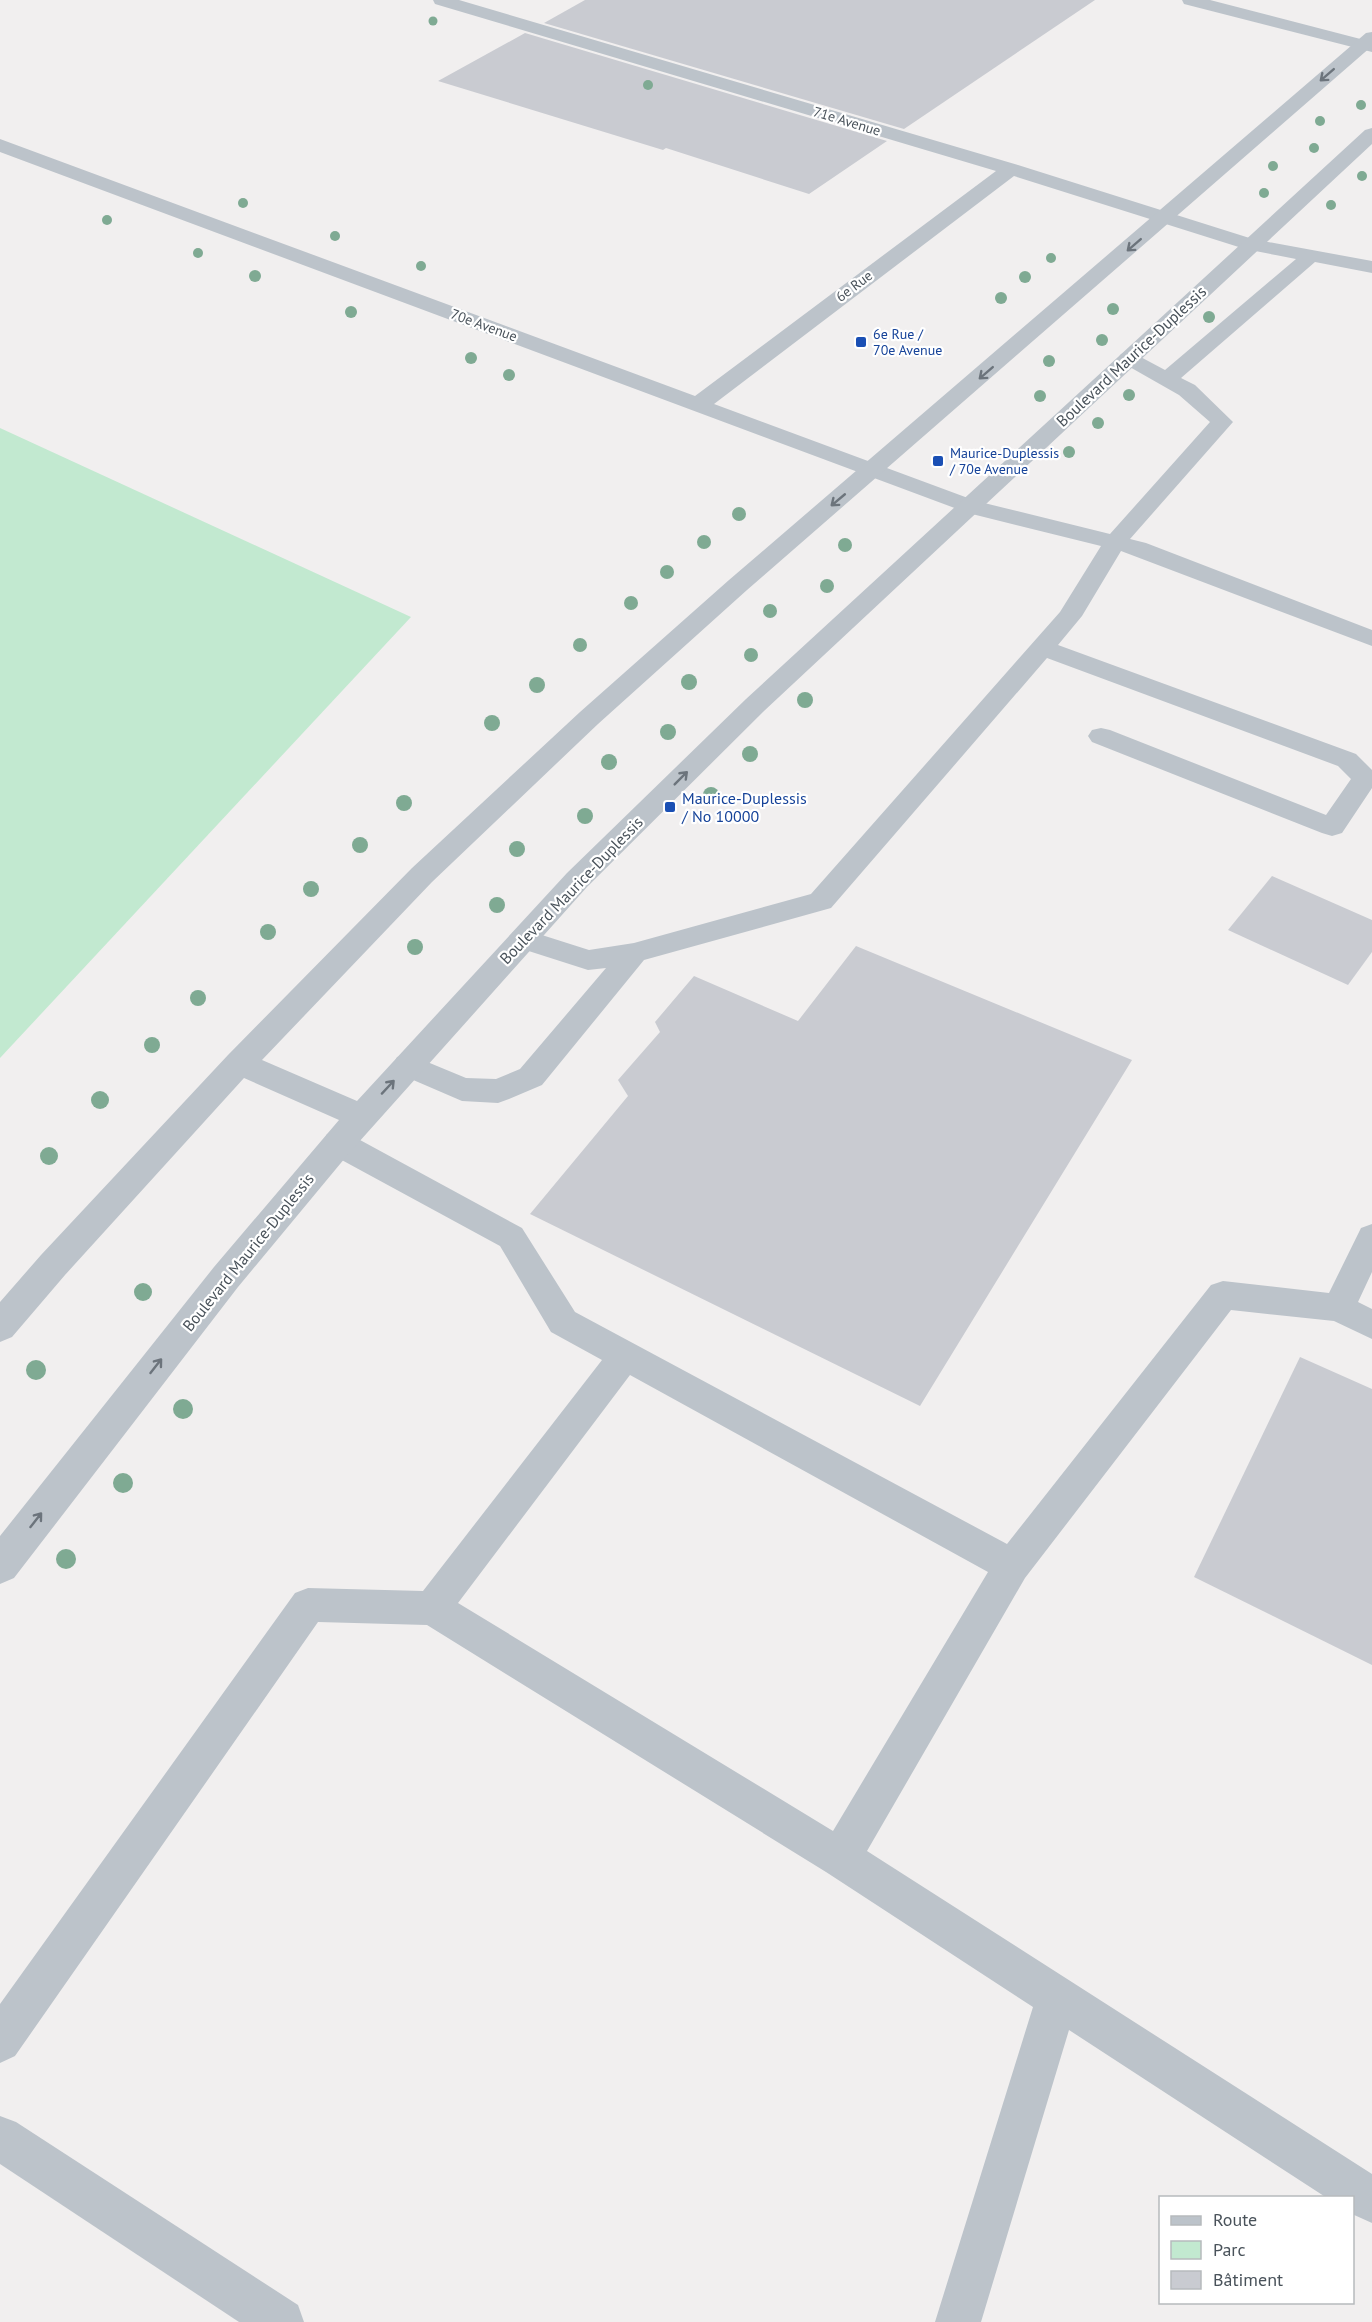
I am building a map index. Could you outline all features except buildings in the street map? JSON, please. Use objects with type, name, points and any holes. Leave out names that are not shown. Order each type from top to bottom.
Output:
[{"type":"street","name":"71e Avenue","points":[[441,0],[1011,169],[1252,245]]},
{"type":"street","points":[[1190,0],[1369,43]]},
{"type":"street","points":[[0,1327],[53,1265],[239,1064],[422,875],[589,718],[738,585],[1369,43]]},
{"type":"street","name":"Boulevard Maurice-Duplessis","points":[[0,1566],[226,1277],[338,1143],[577,880],[755,705],[1372,134]]},
{"type":"street","name":"70e Avenue","points":[[0,145],[968,506]]},
{"type":"street","name":"6e Rue","points":[[698,405],[1011,169]]},
{"type":"street","points":[[239,1064],[361,1116]]},
{"type":"lane","points":[[1252,245],[1372,267]]},
{"type":"lane","points":[[1167,379],[1310,257]]},
{"type":"lane","points":[[523,939],[588,960],[634,953],[821,901],[1070,616],[1115,543],[1222,422],[1187,390],[1128,358]]},
{"type":"lane","points":[[968,506],[1138,548],[1372,639]]},
{"type":"lane","points":[[1042,648],[1347,760],[1365,778],[1332,827],[1101,736]]},
{"type":"lane","points":[[408,1065],[462,1089],[498,1091],[531,1077],[634,953]]},
{"type":"lane","points":[[338,1143],[511,1237],[563,1322],[1012,1566]]},
{"type":"lane","points":[[1339,1308],[1372,1237]]},
{"type":"lane","points":[[840,1857],[1012,1566],[1223,1295],[1339,1308],[1372,1325]]},
{"type":"lane","points":[[432,1608],[625,1356]]},
{"type":"lane","points":[[0,2041],[308,1605],[432,1608],[840,1857],[1372,2200]]},
{"type":"lane","points":[[958,2322],[1057,1998]]},
{"type":"lane","points":[[0,2138],[281,2322]]},
{"type":"green space","points":[[0,428],[411,617],[0,1058]]},
{"type":"place","name":"6e Rue / 70e Avenue","points":[[861,342]]},
{"type":"place","name":"Maurice-Duplessis / 70e Avenue","points":[[938,461]]},
{"type":"place","name":"Maurice-Duplessis / No 10000","points":[[670,807]]}]
